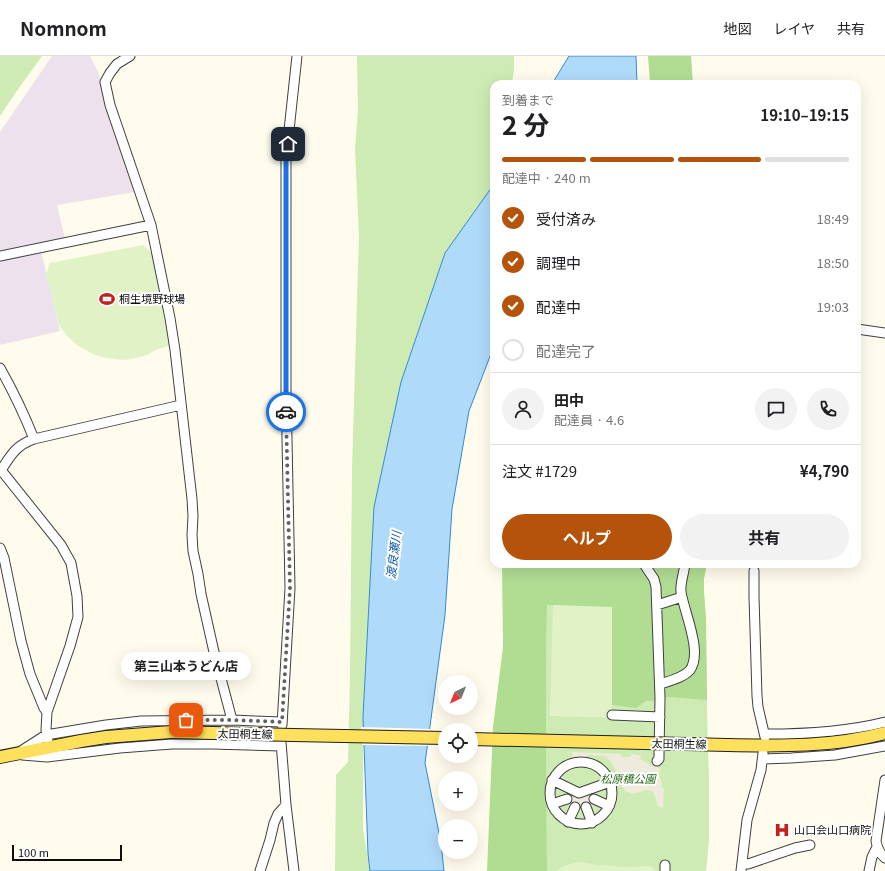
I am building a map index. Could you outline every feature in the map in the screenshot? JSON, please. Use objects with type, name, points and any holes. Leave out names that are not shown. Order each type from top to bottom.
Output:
[{"type":"main road","name":"太田桐生線","points":[[0,757],[49,746],[106,737],[171,732],[438,738]]},
{"type":"main road","name":"太田桐生線","points":[[478,739],[778,746],[806,745],[851,740],[885,733]]},
{"type":"street","points":[[130,56],[118,64],[110,73],[105,82],[110,105],[150,225],[175,350],[192,499],[193,551],[214,652],[232,720]]},
{"type":"street","points":[[49,746],[62,733],[106,725],[141,721],[232,720],[282,723],[290,588],[286,389],[286,158],[297,56]]},
{"type":"street","points":[[0,256],[150,225]]},
{"type":"street","points":[[861,329],[885,333]]},
{"type":"street","points":[[0,368],[17,398],[34,439]]},
{"type":"street","points":[[49,746],[46,730],[47,712],[70,646],[78,617],[78,596],[71,563],[61,545],[0,471],[18,447],[34,439],[181,405]]},
{"type":"street","points":[[0,548],[4,558],[21,641],[30,674],[47,712]]},
{"type":"street","points":[[647,568],[654,579],[657,605],[660,684],[659,759],[657,761]]},
{"type":"street","points":[[660,684],[681,677],[690,670],[694,660],[694,645],[681,590],[684,568]]},
{"type":"street","points":[[754,571],[757,696],[758,707],[765,735],[806,734],[853,729],[885,722]]},
{"type":"street","points":[[657,605],[682,597]]},
{"type":"street","points":[[612,715],[660,717]]},
{"type":"street","points":[[49,746],[120,748],[172,744],[281,744],[294,871]]},
{"type":"street","points":[[741,867],[747,820],[761,770],[763,756],[790,758],[835,755],[885,746]]},
{"type":"street","points":[[572,763],[591,763],[606,774],[610,782],[612,798],[609,806],[605,813],[592,823],[584,824],[568,822],[561,817],[552,804],[550,796],[552,780],[564,766],[572,763]]},
{"type":"street","points":[[552,780],[579,793],[610,782]]},
{"type":"street","points":[[885,780],[876,841],[877,847],[885,858]]},
{"type":"street","points":[[552,804],[567,799]]},
{"type":"street","points":[[594,800],[609,806]]},
{"type":"street","points":[[260,871],[274,823],[278,814],[286,804]]},
{"type":"street","points":[[568,822],[575,807]]},
{"type":"street","points":[[586,807],[592,823]]},
{"type":"street","points":[[741,867],[795,848],[810,845]]},
{"type":"street","points":[[869,871],[872,857],[877,847]]},
{"type":"shaded area","points":[[52,56],[90,56],[99,74],[110,119],[135,192],[57,205],[65,239],[0,252],[0,132]]},
{"type":"shaded area","points":[[41,251],[60,331],[0,345],[0,259]]},
{"type":"shaded area","points":[[572,752],[621,754],[621,757],[630,757],[631,754],[641,755],[640,759],[652,766],[655,763],[661,771],[658,773],[662,788],[664,788],[663,808],[657,805],[652,791],[646,790],[633,794],[626,791],[623,788],[621,780],[611,762],[606,756],[589,755],[587,756],[585,762],[573,763]]},
{"type":"shaded area","points":[[566,791],[595,792],[595,796],[591,803],[586,807],[578,808],[569,802]]},
{"type":"green space","points":[[0,56],[42,56],[0,116]]},
{"type":"green space","points":[[357,56],[514,56],[513,80],[490,80],[490,190],[445,253],[401,382],[374,507],[363,717],[363,829],[370,871],[335,871],[336,775],[348,762],[352,469],[359,235],[355,149],[358,111]]},
{"type":"green space","points":[[648,56],[691,56],[693,80],[650,80]]},
{"type":"green space","name":"桐生境野球場","points":[[143,245],[152,253],[171,345],[147,355],[124,360],[95,355],[78,346],[67,336],[59,325],[46,274],[50,263]]},
{"type":"green space","points":[[502,568],[706,568],[704,578],[704,592],[706,619],[707,700],[668,697],[653,701],[646,701],[636,708],[612,705],[612,608],[547,605],[547,871],[487,871],[493,727],[503,647]]},
{"type":"green space","name":"松原橋公園","points":[[688,568],[706,568],[704,578],[704,592],[706,619],[709,840],[706,871],[547,871],[547,598]]},
{"type":"green space","points":[[553,605],[612,607],[612,718],[550,716]]},
{"type":"green space","points":[[579,862],[627,867],[651,866],[656,871],[556,871],[564,866]]},
{"type":"water","points":[[569,56],[636,56],[637,80],[554,80]]},
{"type":"water","name":"渡良瀬川","points":[[490,190],[490,356],[469,411],[452,509],[445,615],[425,763],[438,828],[438,859],[443,859],[444,871],[370,871],[368,854],[363,717],[374,507],[401,382],[445,253]]},
{"type":"pier","points":[[361,727],[432,729],[430,746],[362,745]]},
{"type":"way so far","points":[[186,720],[282,722],[290,588],[286,412]]},
{"type":"place","name":"桐生境野球場","points":[[107,299]]},
{"type":"place","name":"第三山本うどん店","points":[[186,720]]},
{"type":"place","name":"山口会山口病院","points":[[782,830]]},
{"type":"route","points":[[286,412],[286,158],[288,144]]}]
